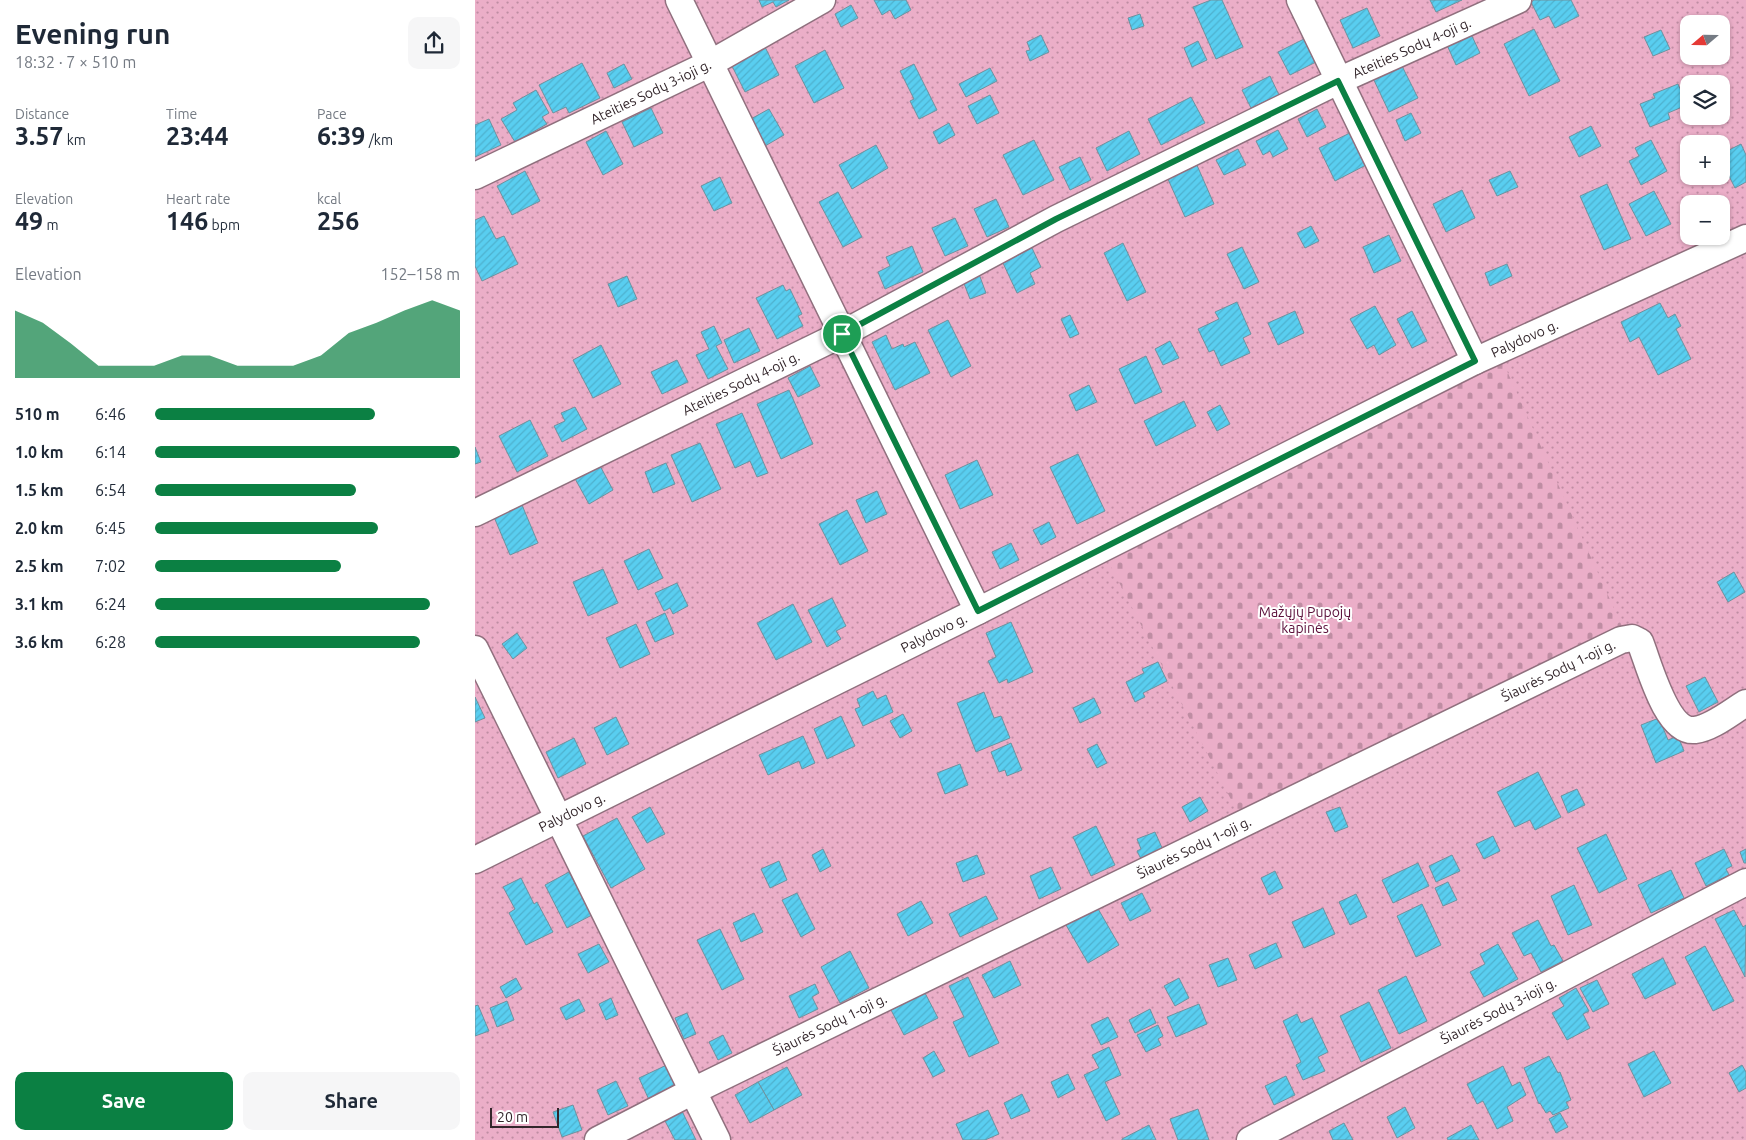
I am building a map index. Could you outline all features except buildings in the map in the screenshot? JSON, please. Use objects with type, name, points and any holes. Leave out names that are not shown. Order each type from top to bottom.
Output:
[{"type":"street","points":[[679,0],[978,611]]},
{"type":"street","name":"Ateities Sodų 3-ioji g.","points":[[475,176],[711,63],[822,0]]},
{"type":"street","points":[[1300,0],[1475,361]]},
{"type":"street","name":"Ateities Sodų 4-oji g.","points":[[475,513],[842,334],[1056,219],[1338,81],[1518,0]]},
{"type":"street","name":"Palydovo g.","points":[[475,860],[978,611],[1475,361],[1746,238]]},
{"type":"street","name":"Šiaurės Sodų 1-oji g.","points":[[598,1140],[693,1091],[1621,640],[1632,638],[1640,642],[1669,715],[1687,730],[1696,730],[1708,725],[1746,703]]},
{"type":"street","points":[[475,649],[717,1140]]},
{"type":"street","name":"Šiaurės Sodų 3-ioji g.","points":[[1250,1140],[1746,882]]},
{"type":"green space","points":[[475,0],[1746,0],[1746,1140],[475,1140]]},
{"type":"green space","name":"Mažųjų Pupojų kapinės","points":[[1502,360],[1625,633],[1240,817],[1105,555]]},
{"type":"route","points":[[1338,81],[1475,361],[978,611],[842,334],[1056,219],[1338,81]]}]
